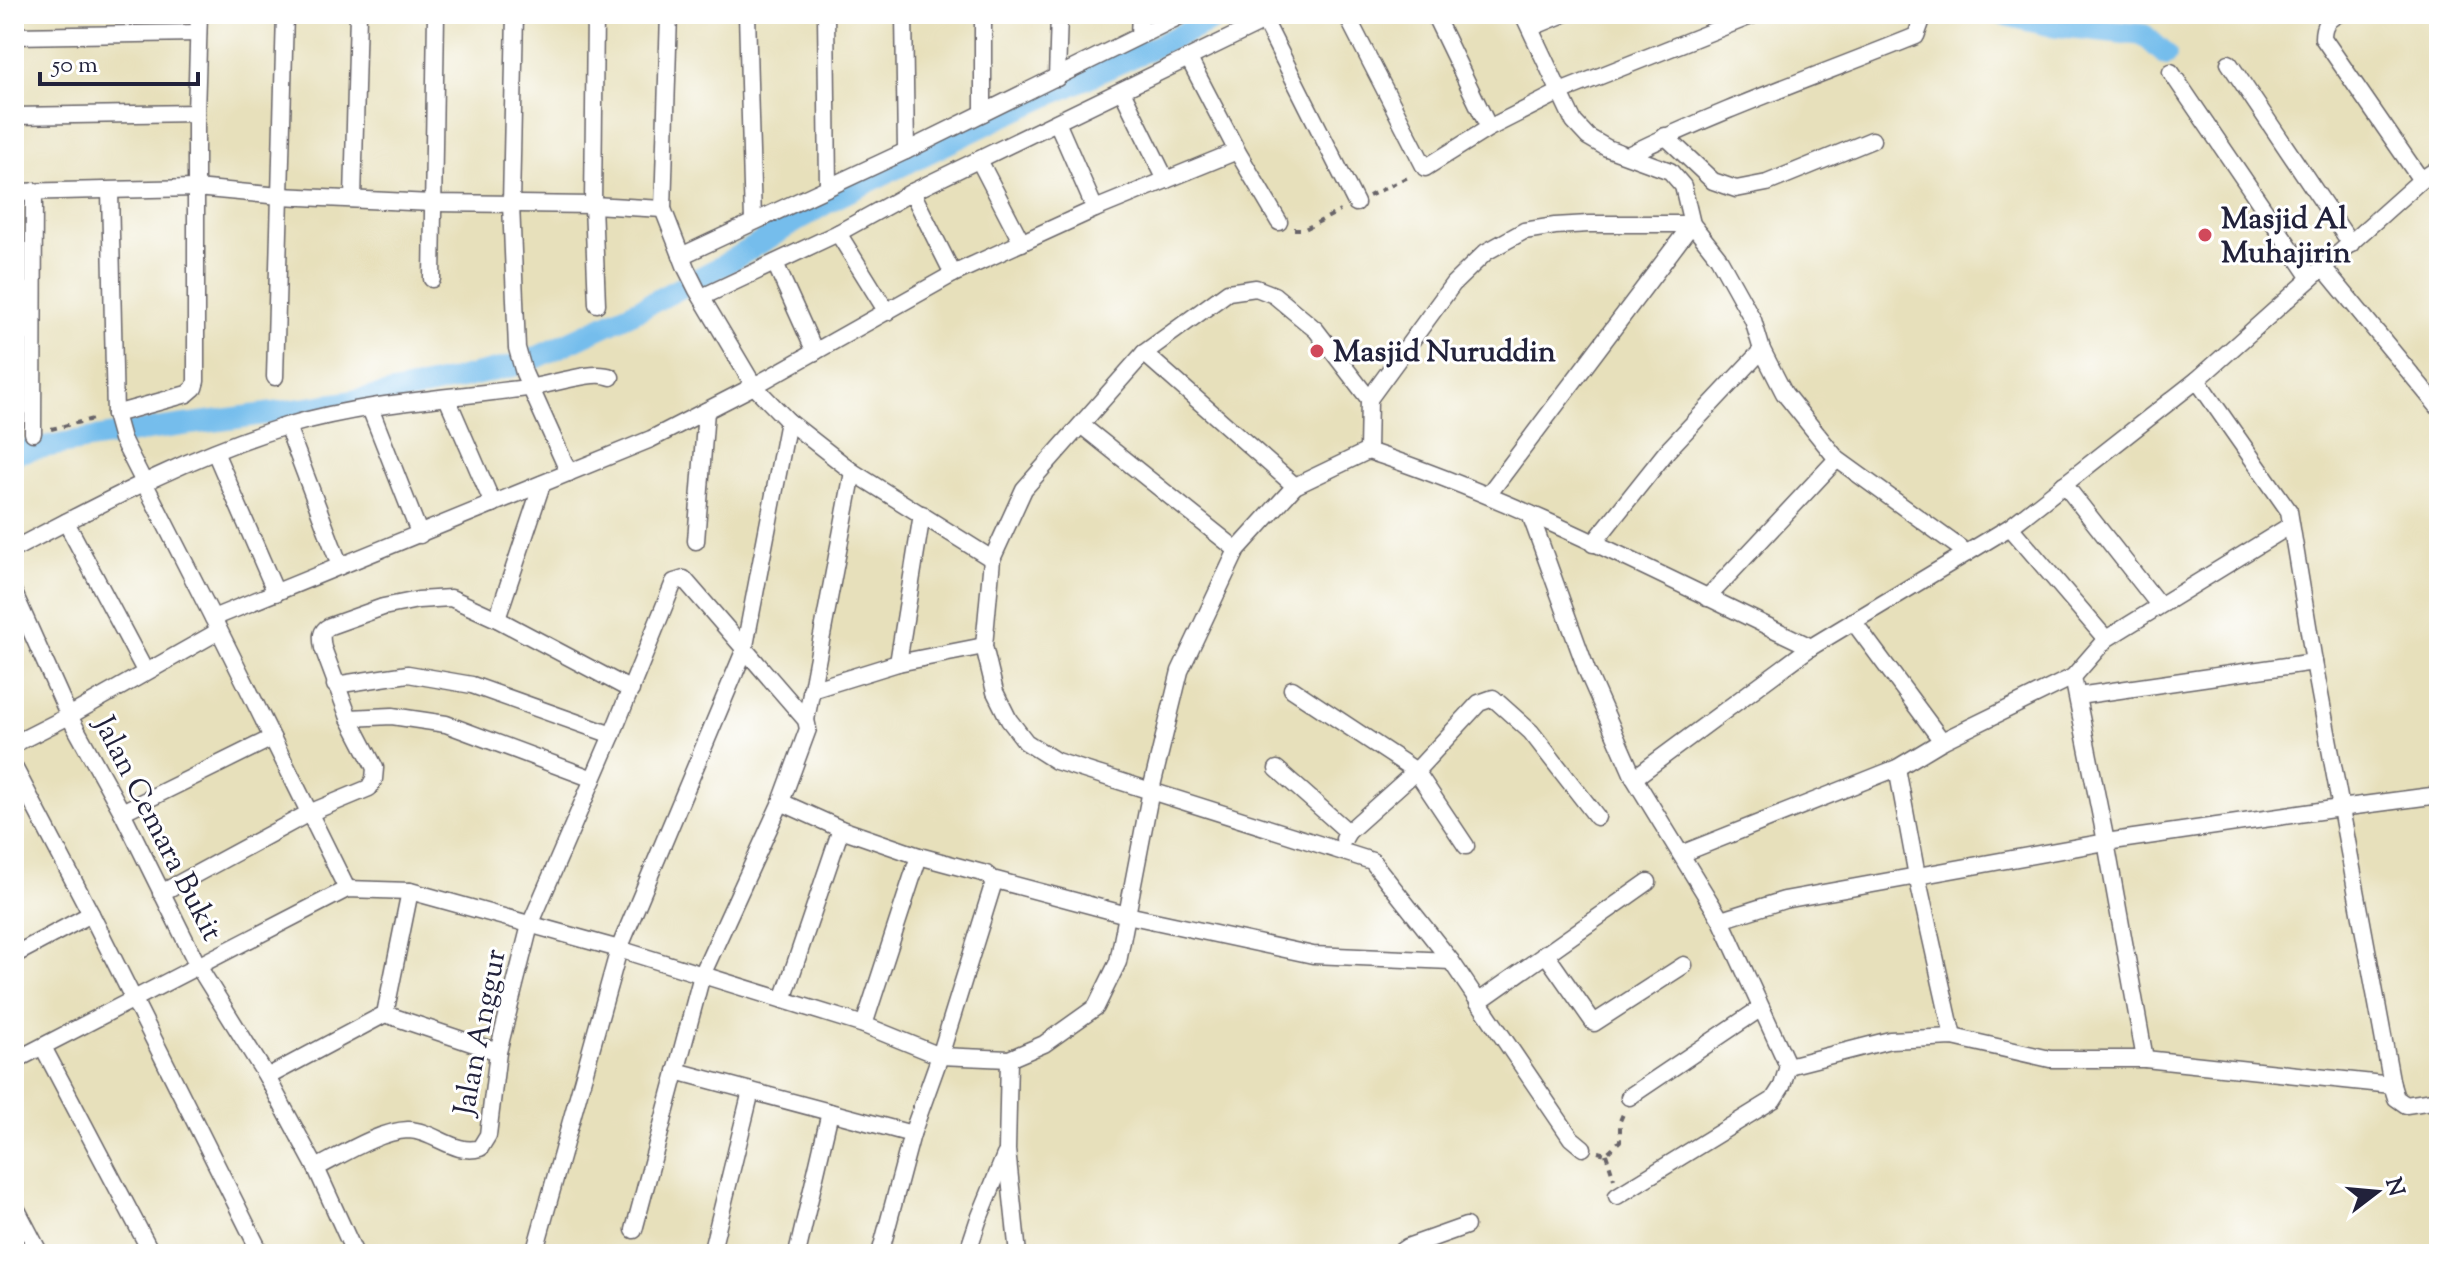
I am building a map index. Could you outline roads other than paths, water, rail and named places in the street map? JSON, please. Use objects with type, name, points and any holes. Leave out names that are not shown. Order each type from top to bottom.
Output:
[{"type":"street","points":[[118,426],[187,394],[195,385],[199,14]]},
{"type":"street","points":[[275,377],[285,14]]},
{"type":"street","points":[[353,199],[358,14]]},
{"type":"street","points":[[432,279],[436,14]]},
{"type":"street","points":[[515,14],[511,204],[517,348],[524,373],[569,473]]},
{"type":"street","points":[[595,14],[593,205],[597,304]]},
{"type":"street","points":[[669,14],[663,209],[699,294],[754,386],[788,421],[853,472],[992,559]]},
{"type":"street","points":[[747,14],[753,221]]},
{"type":"street","points":[[826,14],[828,186]]},
{"type":"street","points":[[904,14],[906,151]]},
{"type":"street","points":[[983,14],[983,113]]},
{"type":"street","points":[[1057,78],[1059,14]]},
{"type":"street","points":[[1139,35],[1140,14]]},
{"type":"street","points":[[683,262],[753,221],[906,151],[1184,14]]},
{"type":"street","points":[[1346,14],[1425,168],[1489,128],[1560,92],[1756,14]]},
{"type":"street","points":[[1434,14],[1489,128]]},
{"type":"street","points":[[1564,14],[1526,21],[1569,116],[1588,137],[1607,148],[1670,171],[1675,176],[1683,186],[1692,224],[1718,257],[1753,320],[1762,350],[1784,393],[1837,459],[1967,553]]},
{"type":"street","points":[[1628,155],[1665,136],[1916,36],[1924,14]]},
{"type":"street","points":[[2338,14],[2323,27],[2323,38],[2421,180]]},
{"type":"street","points":[[699,294],[838,233],[912,192],[1272,18],[1356,203]]},
{"type":"street","points":[[14,36],[198,33]]},
{"type":"street","points":[[1189,59],[1237,151],[1279,222]]},
{"type":"street","points":[[2229,63],[2351,244]]},
{"type":"street","points":[[2171,72],[2317,272],[2433,388],[2439,408]]},
{"type":"street","points":[[1122,91],[1166,180]]},
{"type":"street","points":[[14,116],[196,113]]},
{"type":"street","points":[[1057,122],[1095,209]]},
{"type":"street","points":[[1665,136],[1713,181],[1736,189],[1767,183],[1872,140]]},
{"type":"street","points":[[14,744],[69,716],[216,624],[276,593],[651,439],[754,386],[953,274],[1095,209],[1237,151]]},
{"type":"street","points":[[979,160],[1022,243]]},
{"type":"street","points":[[1634,778],[1811,647],[2010,527],[2197,380],[2421,180],[2439,168]]},
{"type":"street","points":[[14,192],[196,188],[280,196],[432,203],[663,209]]},
{"type":"street","points":[[33,433],[34,191]]},
{"type":"street","points":[[110,191],[118,426],[347,889]]},
{"type":"street","points":[[912,192],[953,274]]},
{"type":"street","points":[[1368,451],[1369,399],[1453,284],[1486,252],[1524,231],[1555,226],[1692,224]]},
{"type":"street","points":[[1488,495],[1692,224]]},
{"type":"street","points":[[838,233],[887,312]]},
{"type":"street","points":[[775,263],[815,352]]},
{"type":"street","points":[[1369,399],[1316,330],[1274,295],[1256,288],[1228,292],[1144,353],[1024,489],[992,559],[984,646],[995,692],[1009,720],[1026,742],[1056,761],[1372,861],[1451,961],[1571,1138],[1583,1148]]},
{"type":"street","points":[[1593,544],[1667,451],[1762,350]]},
{"type":"street","points":[[1144,353],[1295,486]]},
{"type":"street","points":[[14,549],[144,483],[215,452],[287,426],[370,408],[532,388],[597,375],[611,377]]},
{"type":"street","points":[[2197,380],[2289,511],[2392,1085],[2396,1098],[2406,1105],[2439,1100]]},
{"type":"street","points":[[447,398],[493,504]]},
{"type":"street","points":[[370,408],[420,535]]},
{"type":"street","points":[[696,541],[706,411]]},
{"type":"street","points":[[534,1254],[619,949],[744,651],[788,421]]},
{"type":"street","points":[[1081,425],[1237,550]]},
{"type":"street","points":[[287,426],[340,566]]},
{"type":"street","points":[[14,1061],[347,889],[410,891],[619,949],[864,1025],[940,1056],[1009,1059],[1044,1044],[1096,1007],[1118,962],[1151,790],[1180,671],[1237,550],[1295,486],[1368,451],[1488,495],[1811,647]]},
{"type":"street","points":[[215,452],[276,593]]},
{"type":"street","points":[[1707,598],[1837,459]]},
{"type":"street","points":[[634,1230],[702,975],[781,802],[808,734],[806,720],[811,690],[853,472]]},
{"type":"street","points":[[497,619],[542,484]]},
{"type":"street","points":[[2064,484],[2159,605]]},
{"type":"street","points":[[898,663],[922,514]]},
{"type":"street","points":[[1530,514],[1587,671],[1634,778],[1721,920],[1788,1066],[1782,1086],[1773,1100],[1617,1196]]},
{"type":"street","points":[[66,522],[145,671]]},
{"type":"street","points":[[1681,854],[1897,768],[1942,741],[2073,677],[2106,639],[2291,525]]},
{"type":"street","points":[[2010,527],[2106,639]]},
{"type":"street","name":"Jalan Anggur","points":[[316,1168],[391,1133],[411,1130],[462,1149],[480,1148],[488,1135],[498,1052],[530,925],[674,582],[686,579],[744,651]]},
{"type":"street","name":"Jalan Cemara Bukit","points":[[14,593],[69,716],[122,812],[198,966],[267,1077],[316,1168],[355,1254]]},
{"type":"street","points":[[161,893],[309,813],[369,788],[375,768],[335,685],[321,637],[330,626],[383,607],[451,598],[631,690]]},
{"type":"street","points":[[1853,621],[1942,741]]},
{"type":"street","points":[[811,690],[898,663],[984,646]]},
{"type":"street","points":[[744,651],[806,720]]},
{"type":"street","points":[[2078,696],[2314,662]]},
{"type":"street","points":[[335,685],[408,674],[472,685],[612,735]]},
{"type":"street","points":[[2073,677],[2145,1059]]},
{"type":"street","points":[[1292,689],[1416,771],[1466,846]]},
{"type":"street","points":[[1336,850],[1348,832],[1416,771],[1479,703],[1493,698],[1531,732],[1597,817]]},
{"type":"street","points":[[349,718],[392,716],[446,724],[593,779]]},
{"type":"street","points":[[122,812],[272,738]]},
{"type":"street","points":[[14,767],[261,1254]]},
{"type":"street","points":[[1897,768],[1917,876],[1953,1037]]},
{"type":"street","points":[[1277,769],[1348,832]]},
{"type":"street","points":[[1721,920],[1784,900],[2106,842],[2439,795]]},
{"type":"street","points":[[781,802],[841,829],[919,856],[1127,915],[1313,955],[1451,961]]},
{"type":"street","points":[[783,1000],[841,829]]},
{"type":"street","points":[[864,1025],[919,856]]},
{"type":"street","points":[[880,1254],[912,1134],[940,1056],[993,885],[992,879]]},
{"type":"street","points":[[1478,1002],[1648,882]]},
{"type":"street","points":[[385,1014],[410,891]]},
{"type":"street","points":[[14,955],[91,914]]},
{"type":"street","points":[[1545,953],[1594,1023],[1684,965]]},
{"type":"street","points":[[1629,1097],[1761,1008]]},
{"type":"street","points":[[267,1077],[385,1014],[498,1052]]},
{"type":"street","points":[[1788,1066],[1890,1040],[1953,1037],[2050,1059],[2145,1059],[2392,1085]]},
{"type":"street","points":[[43,1047],[152,1254]]},
{"type":"street","points":[[1009,1059],[1007,1150],[1018,1254]]},
{"type":"street","points":[[676,1071],[912,1134]]},
{"type":"street","points":[[711,1254],[751,1091]]},
{"type":"street","points":[[797,1254],[830,1112]]},
{"type":"street","points":[[967,1254],[1007,1150]]},
{"type":"street","points":[[14,1204],[40,1254]]},
{"type":"street","points":[[1397,1254],[1407,1247],[1466,1226]]},
{"type":"waterway","points":[[527,362],[724,265],[833,199],[995,120],[1226,14]]},
{"type":"waterway","points":[[2001,14],[2049,25],[2144,35],[2166,55]]},
{"type":"waterway","points":[[14,453],[367,398],[513,366]]},
{"type":"place","name":"Masjid Al Muhajirin","points":[[2205,235]]},
{"type":"place","name":"Masjid Nuruddin","points":[[1317,351]]}]
